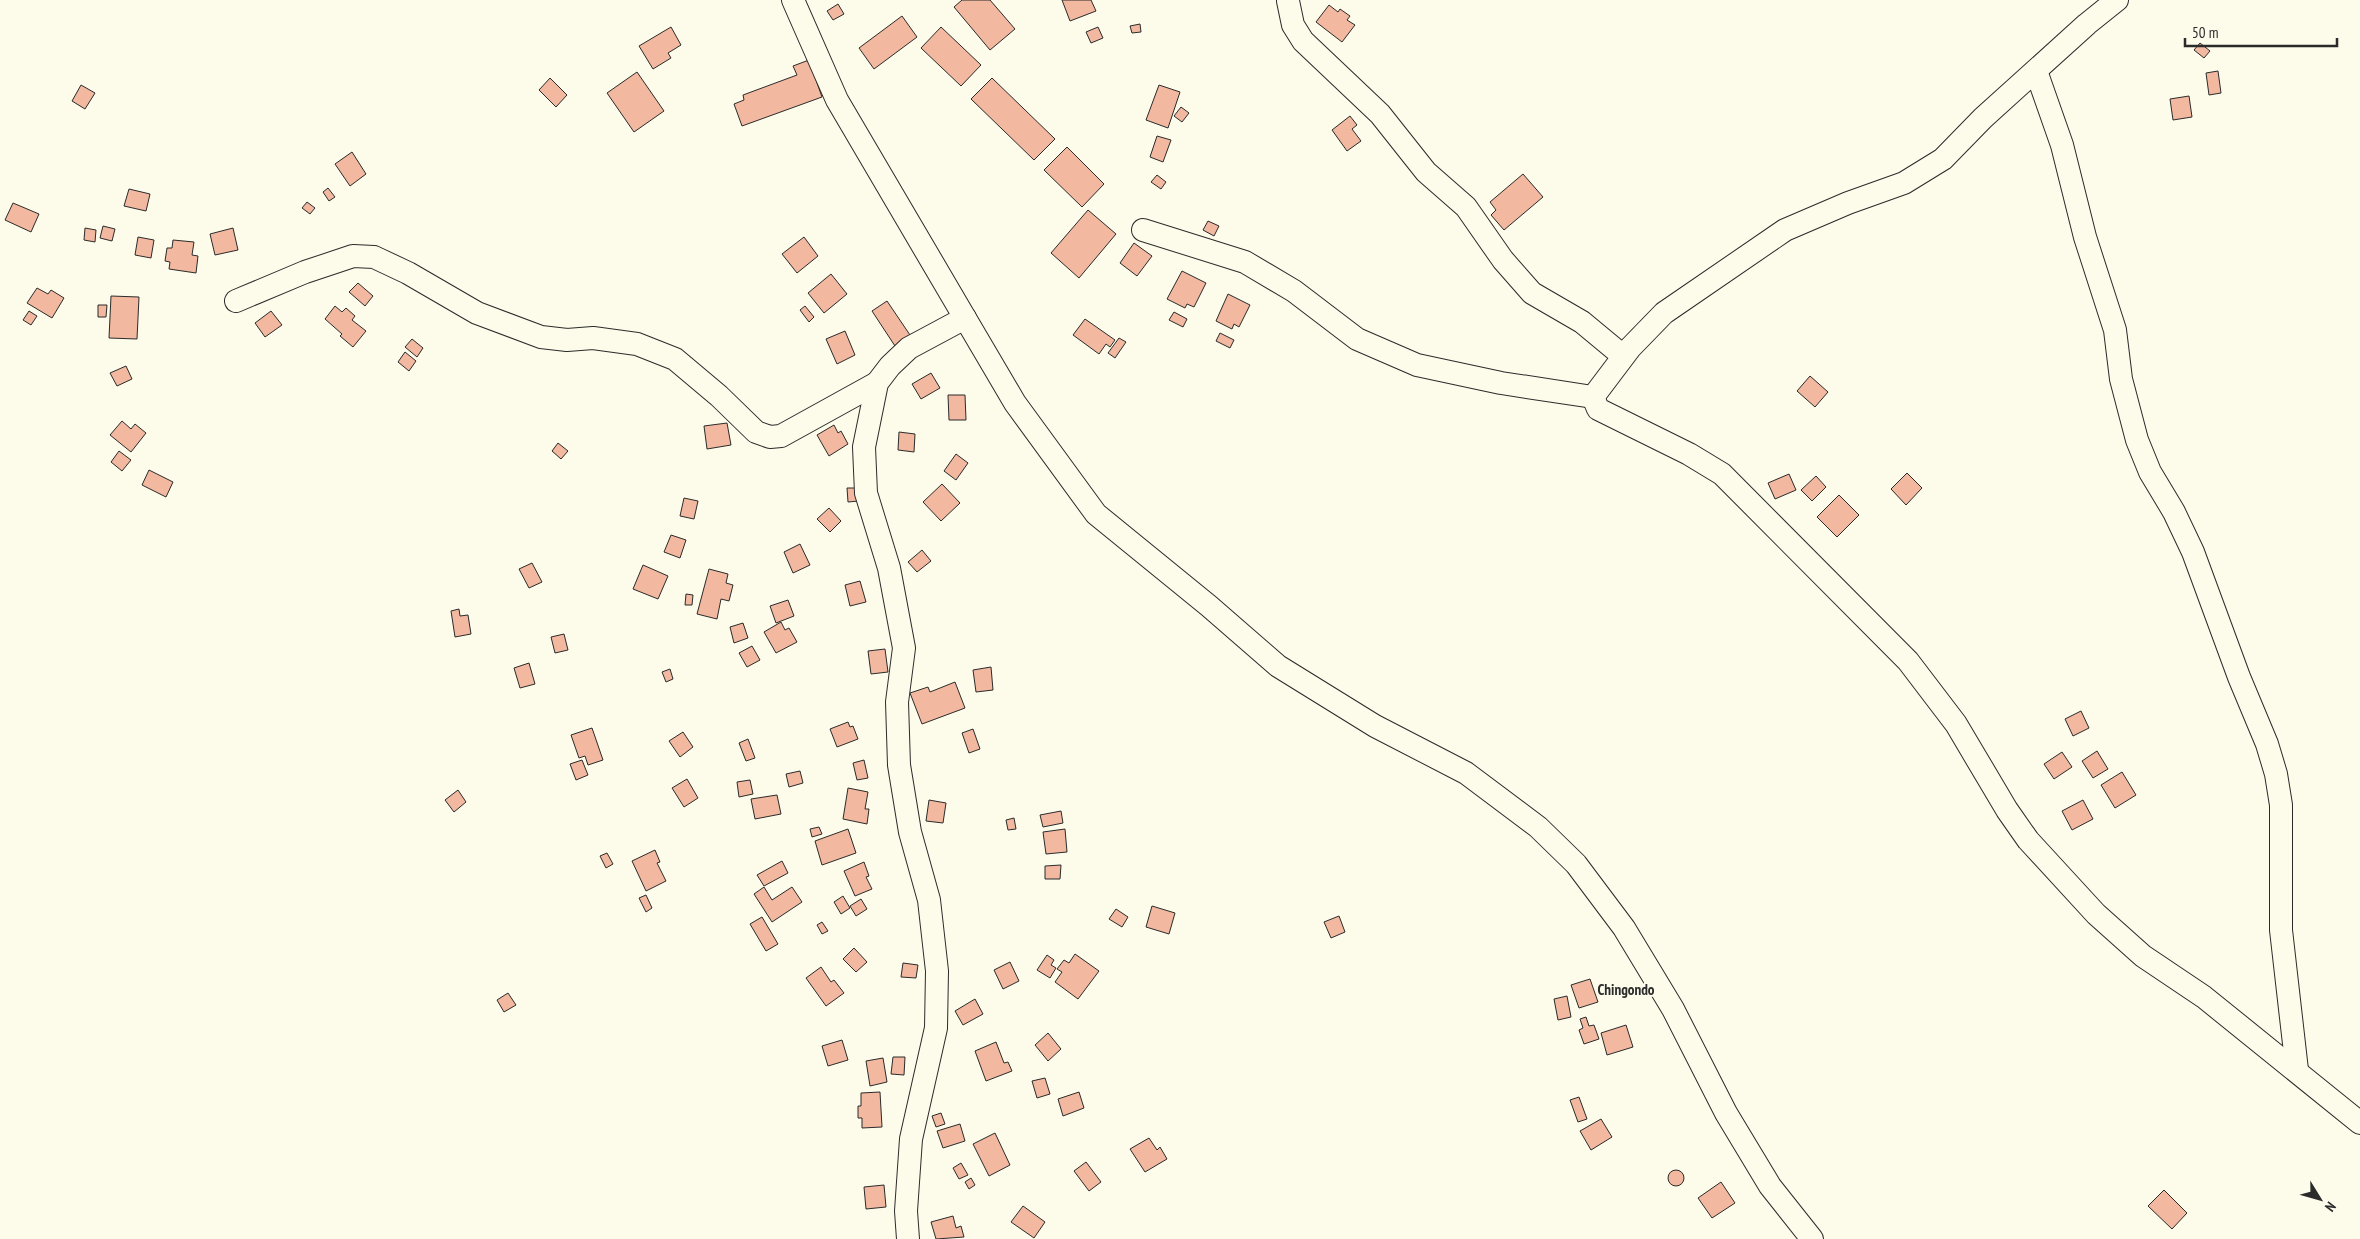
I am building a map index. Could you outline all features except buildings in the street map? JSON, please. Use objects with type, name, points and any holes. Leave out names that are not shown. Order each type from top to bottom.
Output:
[{"type":"street","points":[[793,0],[837,100],[1015,403],[1096,514],[1209,606],[1278,666],[1375,726],[1466,774],[1538,827],[1576,864],[1634,944],[1673,1009],[1726,1113],[1770,1186],[1812,1239]]},
{"type":"street","points":[[1593,397],[1623,356],[1664,313],[1785,230],[1848,203],[1904,183],[1943,159],[1983,118],[2117,0]]},
{"type":"street","points":[[1288,1],[1293,25],[1302,41],[1380,114],[1426,172],[1466,207],[1503,260],[1532,293],[1582,322],[1623,356]]},
{"type":"street","points":[[2036,71],[2062,144],[2086,237],[2115,330],[2121,379],[2137,440],[2150,472],[2174,512],[2193,552],[2235,669],[2267,744],[2276,774],[2281,805],[2281,930],[2297,1070]]},
{"type":"street","points":[[1143,230],[1245,262],[1294,291],[1357,339],[1417,365],[1501,384],[1593,397]]},
{"type":"street","points":[[236,301],[305,272],[353,256],[374,257],[408,273],[477,313],[541,337],[567,340],[593,338],[637,344],[674,359],[720,396],[756,432],[770,437],[781,436],[877,384]]},
{"type":"street","points":[[908,1239],[906,1211],[911,1139],[936,1028],[937,971],[929,900],[910,832],[899,765],[897,702],[904,648],[889,568],[866,493],[864,447],[877,384],[890,366],[909,348],[965,318]]},
{"type":"street","points":[[1593,397],[1598,409],[1689,454],[1722,474],[1908,661],[1956,724],[2007,810],[2028,840],[2096,914],[2143,956],[2204,997],[2360,1122]]},
{"type":"district","name":"Chingondo","points":[[1626,990]]}]
